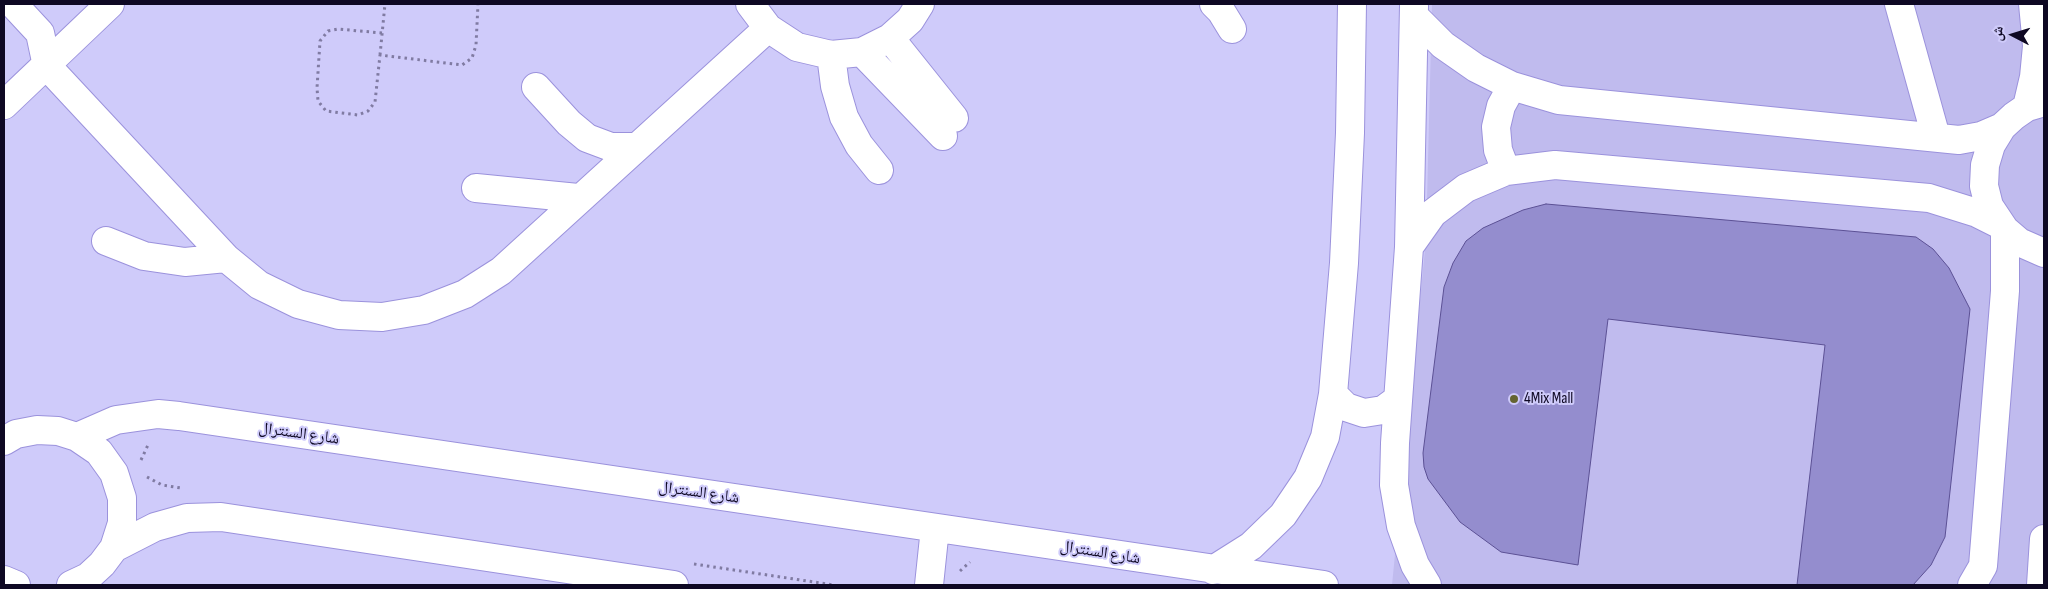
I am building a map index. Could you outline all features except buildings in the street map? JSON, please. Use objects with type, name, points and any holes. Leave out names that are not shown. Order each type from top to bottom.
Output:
[{"type":"street","points":[[4,104],[47,66],[110,4]]},
{"type":"street","points":[[750,4],[768,28],[797,47],[831,55],[862,52],[890,38],[910,20],[920,4]]},
{"type":"street","points":[[1214,4],[1221,11],[1232,29]]},
{"type":"street","points":[[1213,570],[1251,546],[1283,515],[1308,478],[1325,437],[1332,394],[1344,253],[1350,133],[1351,4]]},
{"type":"street","points":[[1899,4],[1936,137]]},
{"type":"street","points":[[1972,585],[1983,566],[2005,291],[2002,227],[1989,206],[1984,186],[1985,165],[1991,145],[2002,127],[2014,116],[2036,105],[2034,77],[2037,46],[2033,4]]},
{"type":"street","points":[[14,6],[40,33],[47,66],[226,258],[259,285],[298,304],[339,315],[382,317],[416,311],[464,294],[500,271],[578,198],[768,28]]},
{"type":"street","points":[[1415,11],[1443,45],[1476,68],[1512,86],[1559,100],[1959,140],[1981,136],[2002,127]]},
{"type":"street","points":[[1415,11],[1409,247],[1394,485],[1401,526],[1415,565],[1427,585]]},
{"type":"street","points":[[862,52],[949,127],[890,38]]},
{"type":"street","points":[[831,55],[835,86],[844,117],[859,145],[879,170]]},
{"type":"street","points":[[1506,171],[1498,150],[1496,127],[1501,106],[1512,86]]},
{"type":"street","points":[[536,87],[569,123],[587,138],[611,147],[635,147]]},
{"type":"street","points":[[1409,247],[1433,213],[1466,188],[1506,171],[1555,165],[1929,198],[1977,213],[2002,227],[2019,242],[2044,252]]},
{"type":"street","points":[[476,188],[578,198]]},
{"type":"street","points":[[106,241],[144,256],[185,262],[226,258]]},
{"type":"street","points":[[1332,394],[1346,407],[1364,413],[1383,410],[1398,399]]},
{"type":"street","name":"شارع السنترال","points":[[78,437],[116,420],[158,414],[1324,585]]},
{"type":"street","points":[[4,440],[16,434],[37,430],[58,431],[78,437],[99,452],[114,473],[122,498],[122,523],[114,548],[102,564],[81,582]]},
{"type":"street","points":[[114,548],[163,524],[187,518],[221,517],[674,585]]},
{"type":"street","points":[[929,585],[935,528]]},
{"type":"street","points":[[2041,585],[2044,539]]},
{"type":"street","points":[[4,580],[16,585]]},
{"type":"path","points":[[382,33],[338,29],[328,31],[320,41],[316,88],[318,101],[326,111],[358,115],[368,111],[375,102],[385,4]]},
{"type":"path","points":[[380,55],[462,65],[472,58],[476,45],[478,4]]},
{"type":"shaded area","points":[[1432,4],[2044,4],[2044,585],[1392,585],[1426,239]]},
{"type":"place","name":"4Mix Mall","points":[[1514,399]]}]
